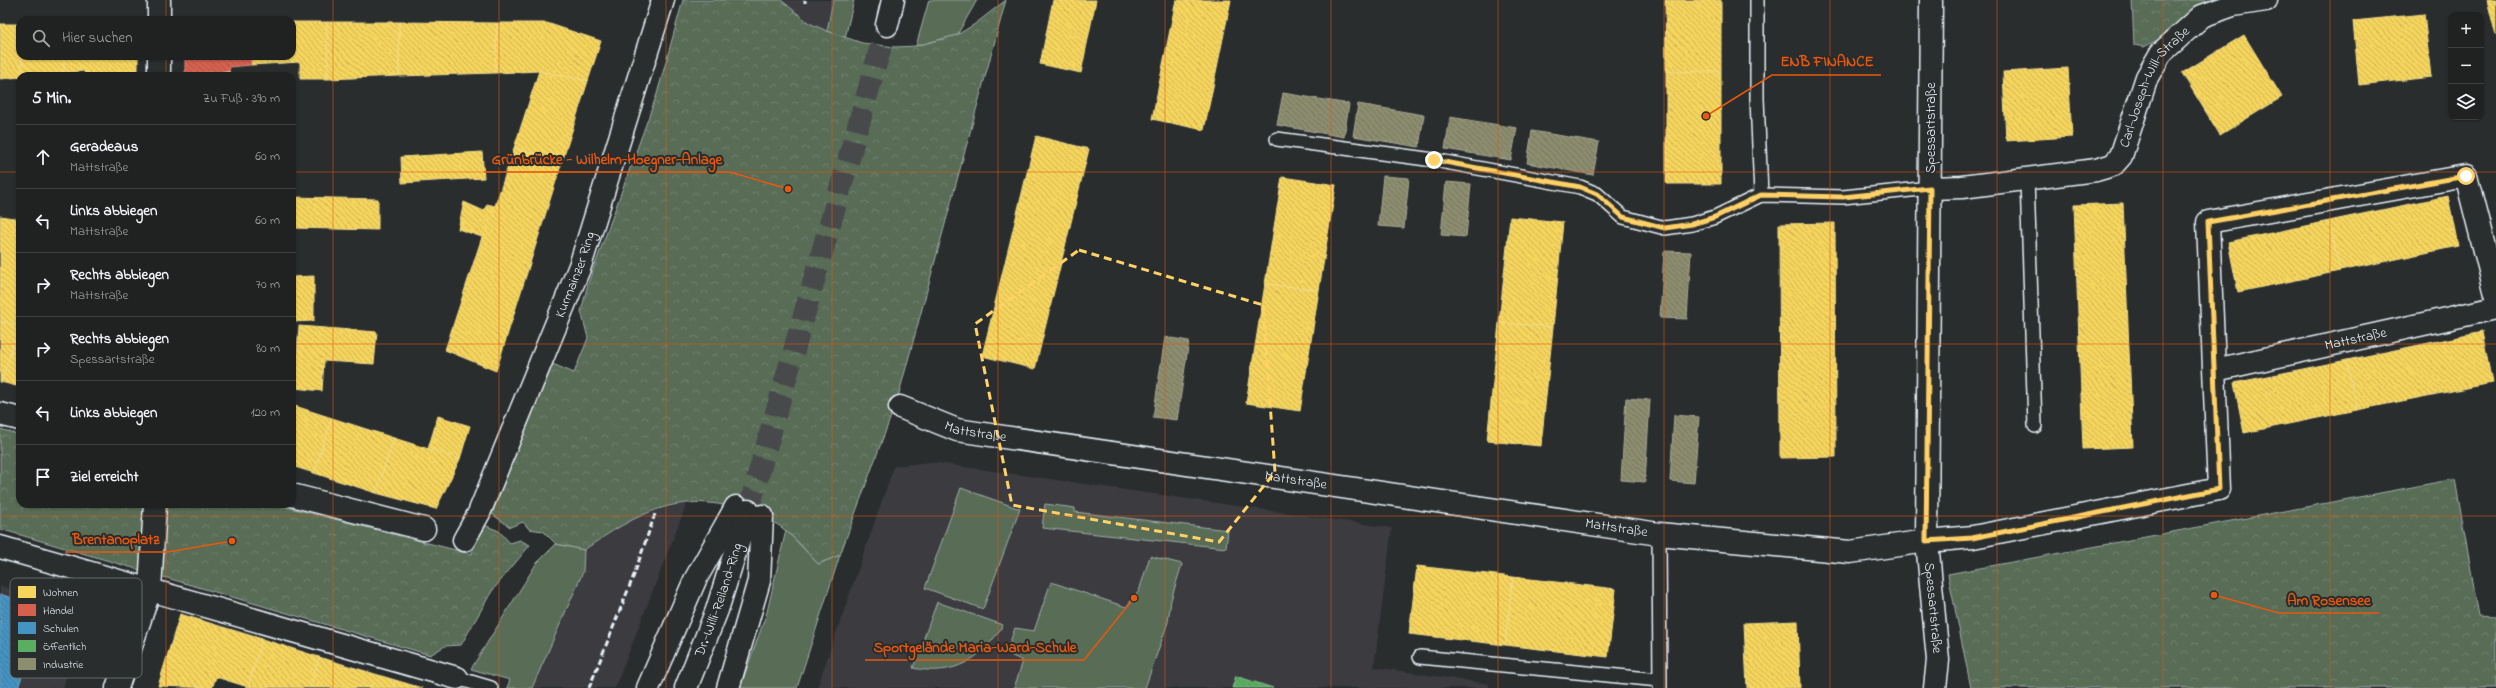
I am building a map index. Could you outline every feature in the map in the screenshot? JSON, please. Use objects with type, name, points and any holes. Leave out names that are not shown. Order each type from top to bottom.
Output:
[{"type":"main road","points":[[159,0],[159,16]]},
{"type":"main road","name":"Kurmainzer Ring","points":[[464,540],[479,513],[580,266],[663,0]]},
{"type":"main road","points":[[887,25],[893,0]]},
{"type":"main road","name":"Spessartstraße","points":[[1931,0],[1926,541],[1938,660],[1935,688]]},
{"type":"main road","name":"Carl-Joseph-Will-Straße","points":[[1930,188],[2027,179],[2096,170],[2113,165],[2121,156],[2147,77],[2161,53],[2202,16],[2233,5],[2266,0]]},
{"type":"main road","points":[[159,60],[159,72]]},
{"type":"main road","name":"Mattstraße","points":[[900,407],[957,430],[1659,534],[1850,552],[1926,541],[1972,538],[2219,489],[2208,222],[2466,176],[2496,294]]},
{"type":"main road","name":"Mattstraße","points":[[2215,370],[2496,308]]},
{"type":"main road","points":[[0,414],[16,418]]},
{"type":"main road","points":[[296,496],[424,529]]},
{"type":"main road","points":[[142,612],[150,588],[155,508]]},
{"type":"main road","points":[[648,688],[695,580],[748,512]]},
{"type":"main road","points":[[728,688],[759,581],[748,512]]},
{"type":"main road","name":"Dr.-Willi-Reiland-Ring","points":[[686,688],[717,610],[748,512]]},
{"type":"main road","points":[[0,547],[113,578]]},
{"type":"main road","points":[[142,586],[457,678]]},
{"type":"main road","points":[[117,688],[120,678]]},
{"type":"lane","points":[[1757,0],[1757,98],[1761,195]]},
{"type":"lane","points":[[1277,139],[1434,160],[1580,187],[1597,194],[1623,217],[1665,228],[1692,224],[1715,217],[1761,195],[1843,197],[1930,188]]},
{"type":"lane","points":[[2027,179],[2035,426]]},
{"type":"lane","points":[[1420,657],[1660,684],[1659,534]]},
{"type":"lane","points":[[457,678],[491,688]]},
{"type":"highlighted area","points":[[1079,250],[1263,305],[1275,472],[1219,542],[1012,505],[975,324]]},
{"type":"shaded area","points":[[781,0],[833,0],[827,31],[809,23]]},
{"type":"shaded area","points":[[930,462],[1392,528],[1374,667],[1489,684],[1489,688],[817,688],[894,466]]},
{"type":"shaded area","points":[[687,503],[615,688],[532,688],[583,572],[584,550],[622,523],[646,513]]},
{"type":"shaded area","points":[[0,586],[10,589],[10,678],[66,678],[63,688],[0,688]]},
{"type":"green space","points":[[683,0],[781,0],[809,23],[827,31],[862,43],[895,47],[916,46],[957,35],[975,24],[1006,0],[898,397],[840,555],[818,564],[795,539],[778,525],[758,515],[724,505],[702,503],[681,504],[661,508],[642,515],[623,525],[584,550],[556,544],[543,531],[529,529],[523,522],[510,527],[492,514],[548,362],[574,373],[588,338],[581,311],[588,284],[657,94]]},
{"type":"green space","points":[[833,0],[854,0],[845,38],[827,31]]},
{"type":"green space","points":[[929,0],[977,0],[957,35],[916,46]]},
{"type":"green space","points":[[2132,0],[2223,0],[2208,2],[2183,18],[2169,34],[2144,47],[2134,45]]},
{"type":"green space","points":[[0,429],[16,434],[16,508],[291,508],[471,554],[484,525],[499,531],[510,543],[520,540],[530,545],[492,591],[461,645],[445,646],[430,655],[0,529]]},
{"type":"green space","points":[[2455,479],[2479,616],[2496,617],[2496,688],[1971,688],[1948,574]]},
{"type":"green space","points":[[961,488],[1020,509],[983,609],[925,588]]},
{"type":"green space","points":[[1045,504],[1075,508],[1075,512],[1228,530],[1226,548],[1042,528]]},
{"type":"green space","points":[[786,530],[818,564],[840,555],[797,688],[740,688],[767,612]]},
{"type":"green space","points":[[556,544],[584,550],[583,572],[532,688],[507,688],[510,680],[471,669],[536,564]]},
{"type":"green space","points":[[1150,556],[1182,564],[1171,600],[1168,622],[1145,688],[1014,688],[1023,661],[1006,653],[1015,628],[1034,631],[1051,582],[1126,607],[1139,591]]},
{"type":"green space","points":[[937,602],[1003,625],[986,647],[966,663],[941,670],[913,668]]},
{"type":"building: Wohnen","points":[[1053,0],[1096,0],[1081,73],[1040,64]]},
{"type":"building: Wohnen","points":[[1176,0],[1231,0],[1204,130],[1152,119]]},
{"type":"building: Wohnen","points":[[1665,0],[1721,0],[1721,71],[1666,72]]},
{"type":"building: Wohnen","points":[[2487,0],[2496,0],[2496,36]]},
{"type":"building: Wohnen","points":[[2424,14],[2431,77],[2359,85],[2353,21]]},
{"type":"building: Wohnen","points":[[296,22],[327,22],[328,79],[300,79],[300,62],[251,65],[251,60],[296,60]]},
{"type":"building: Wohnen","points":[[327,22],[399,22],[399,76],[328,79]]},
{"type":"building: Wohnen","points":[[399,22],[497,23],[495,73],[399,76]]},
{"type":"building: Wohnen","points":[[497,23],[547,23],[601,41],[588,81],[539,71],[495,73]]},
{"type":"building: Wohnen","points":[[0,24],[16,24],[16,60],[21,60],[22,72],[16,72],[16,77],[0,79]]},
{"type":"building: Wohnen","points":[[2244,35],[2282,97],[2220,135],[2182,73]]},
{"type":"building: Wohnen","points":[[22,60],[64,60],[64,72],[22,72]]},
{"type":"building: Wohnen","points":[[64,60],[138,60],[138,72],[64,72]]},
{"type":"building: Wohnen","points":[[2068,68],[2072,137],[2006,141],[2003,72]]},
{"type":"building: Wohnen","points":[[539,71],[588,81],[562,162],[514,148]]},
{"type":"building: Wohnen","points":[[1721,71],[1721,184],[1666,184],[1666,72]]},
{"type":"building: Wohnen","points":[[1036,136],[1089,149],[1035,369],[982,356]]},
{"type":"building: Wohnen","points":[[514,148],[562,162],[496,371],[445,350],[482,237],[458,229],[464,202],[484,211],[487,204],[495,206]]},
{"type":"building: Wohnen","points":[[482,152],[484,178],[402,183],[401,157]]},
{"type":"building: Wohnen","points":[[1282,177],[1336,185],[1319,290],[1265,284]]},
{"type":"building: Wohnen","points":[[2448,196],[2458,246],[2340,271],[2329,221]]},
{"type":"building: Wohnen","points":[[296,197],[378,199],[378,230],[296,228]]},
{"type":"building: Wohnen","points":[[2123,203],[2133,447],[2083,449],[2074,205]]},
{"type":"building: Wohnen","points":[[0,216],[16,218],[16,326],[0,321]]},
{"type":"building: Wohnen","points":[[1510,217],[1563,222],[1553,327],[1499,323]]},
{"type":"building: Wohnen","points":[[2329,221],[2340,271],[2238,292],[2228,242]]},
{"type":"building: Wohnen","points":[[1835,223],[1836,457],[1780,458],[1779,224]]},
{"type":"building: Wohnen","points":[[314,276],[314,321],[296,322],[296,277]]},
{"type":"building: Wohnen","points":[[1265,284],[1319,290],[1300,411],[1246,403]]},
{"type":"building: Wohnen","points":[[0,321],[16,326],[16,336],[0,382]]},
{"type":"building: Wohnen","points":[[1499,323],[1553,327],[1541,446],[1487,441]]},
{"type":"building: Wohnen","points":[[299,326],[377,332],[374,364],[324,361],[322,391],[296,388],[296,363]]},
{"type":"building: Wohnen","points":[[2482,332],[2492,383],[2357,410],[2347,360]]},
{"type":"building: Wohnen","points":[[16,336],[16,386],[1,382]]},
{"type":"building: Wohnen","points":[[2347,360],[2357,410],[2244,433],[2234,383]]},
{"type":"building: Wohnen","points":[[296,406],[332,418],[314,473],[296,467]]},
{"type":"building: Wohnen","points":[[438,416],[470,426],[460,459],[428,449]]},
{"type":"building: Wohnen","points":[[332,418],[394,438],[376,493],[314,473]]},
{"type":"building: Wohnen","points":[[394,438],[460,459],[436,509],[376,493]]},
{"type":"building: Wohnen","points":[[1417,566],[1513,577],[1505,645],[1409,634]]},
{"type":"building: Wohnen","points":[[1513,577],[1616,589],[1608,657],[1505,645]]},
{"type":"building: Wohnen","points":[[180,614],[262,639],[248,687],[216,677],[212,688],[158,686]]},
{"type":"building: Wohnen","points":[[1798,621],[1800,688],[1747,688],[1744,623]]},
{"type":"building: Wohnen","points":[[262,639],[319,657],[310,688],[248,687]]},
{"type":"building: Wohnen","points":[[319,657],[395,680],[393,688],[310,688]]},
{"type":"building: Wohnen","points":[[395,680],[422,688],[393,688]]},
{"type":"building: Handel","points":[[185,60],[251,60],[251,65],[230,67],[229,71],[185,72]]},
{"type":"building: Schulen","points":[[0,594],[10,597],[10,678],[21,678],[18,688],[0,688]]},
{"type":"building: Öffentlich","points":[[1236,676],[1273,688],[1232,688]]},
{"type":"building: Industrie","points":[[1283,93],[1349,104],[1344,137],[1277,125]]},
{"type":"building: Industrie","points":[[1358,104],[1424,115],[1419,147],[1353,136]]},
{"type":"building: Industrie","points":[[1450,117],[1517,128],[1511,160],[1445,149]]},
{"type":"building: Industrie","points":[[1532,131],[1599,142],[1593,175],[1527,163]]},
{"type":"building: Industrie","points":[[1383,176],[1409,178],[1404,228],[1378,226]]},
{"type":"building: Industrie","points":[[1446,182],[1471,184],[1466,237],[1441,235]]},
{"type":"building: Industrie","points":[[1664,251],[1691,252],[1687,319],[1660,318]]},
{"type":"building: Industrie","points":[[1165,337],[1189,341],[1177,420],[1153,417]]},
{"type":"building: Industrie","points":[[1626,398],[1650,400],[1645,482],[1621,480]]},
{"type":"building: Industrie","points":[[1674,415],[1699,417],[1694,483],[1670,481]]},
{"type":"tunnel","points":[[748,511],[887,25]]},
{"type":"railway","points":[[589,688],[634,575],[655,514]]},
{"type":"place","name":"ENB FINANCE","points":[[1706,116]]},
{"type":"place","name":"Grünbrücke - Wilhelm-Hoegner-Anlage","points":[[788,189]]},
{"type":"place","name":"Brentanoplatz","points":[[232,541]]},
{"type":"place","name":"Am Rosensee","points":[[2214,595]]},
{"type":"place","name":"Sportgelände Maria-Ward-Schule","points":[[1134,598]]},
{"type":"route","points":[[1434,160],[1580,187],[1597,194],[1623,217],[1665,228],[1692,224],[1715,217],[1761,195],[1843,197],[1930,188],[1926,541],[1972,538],[2219,489],[2208,222],[2466,176]]}]
